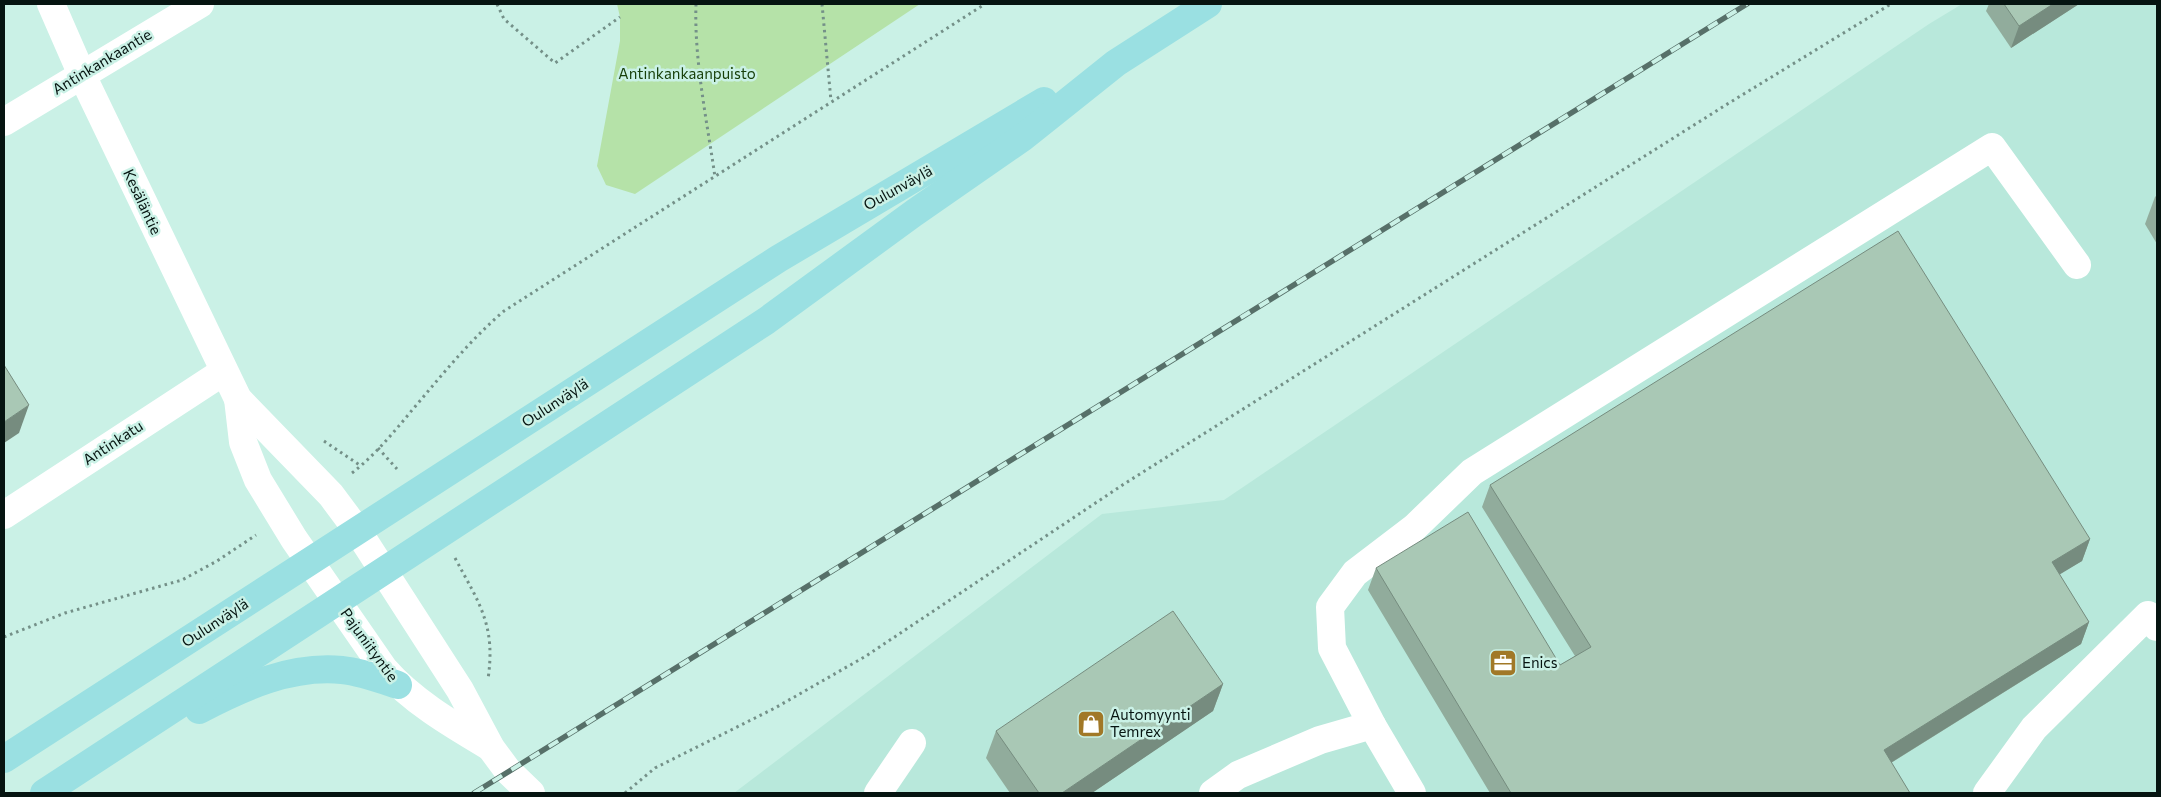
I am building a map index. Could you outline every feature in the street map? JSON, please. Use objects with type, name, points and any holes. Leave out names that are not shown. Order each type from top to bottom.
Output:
[{"type":"main road","name":"Oulunväylä","points":[[4,759],[778,259],[1047,100],[1116,63],[1208,4]]},
{"type":"main road","name":"Oulunväylä","points":[[44,793],[766,322],[914,213],[1022,138],[1116,63]]},
{"type":"main road","points":[[69,777],[120,760],[191,715],[219,700],[274,678],[320,669],[343,670],[398,684]]},
{"type":"street","name":"Kesäläntie","points":[[51,4],[82,75],[223,372],[238,399],[326,490],[358,530]]},
{"type":"street","name":"Antinkankaantie","points":[[4,122],[200,4]]},
{"type":"street","points":[[1412,793],[1372,725],[1332,648],[1330,606],[1355,573],[1414,528],[1472,472],[1992,147],[2077,265]]},
{"type":"street","name":"Antinkatu","points":[[4,515],[223,372]]},
{"type":"street","name":"Kesäläntie","points":[[238,399],[243,442],[258,480],[310,562]]},
{"type":"street","name":"Pajuniityntie","points":[[358,530],[460,690],[491,748],[508,772],[531,793]]},
{"type":"street","name":"Pajuniityntie","points":[[310,562],[384,669],[398,684],[415,698],[491,748]]},
{"type":"street","points":[[1988,793],[2034,728],[2148,615],[2157,627]]},
{"type":"street","points":[[1213,793],[1238,775],[1320,740],[1372,725]]},
{"type":"street","points":[[878,793],[912,743]]},
{"type":"path","points":[[497,4],[504,19],[555,63],[620,17]]},
{"type":"path","points":[[696,4],[695,21],[702,89],[715,176]]},
{"type":"path","points":[[822,4],[832,101]]},
{"type":"path","points":[[326,490],[360,466],[378,448],[481,330],[504,311],[985,4]]},
{"type":"path","points":[[625,793],[655,768],[775,708],[866,656],[1124,484],[1729,103],[1891,4]]},
{"type":"path","points":[[323,440],[360,466]]},
{"type":"path","points":[[378,448],[397,469],[413,494]]},
{"type":"path","points":[[4,637],[66,613],[182,580],[217,561],[282,519]]},
{"type":"path","points":[[440,535],[482,609],[491,638],[487,684]]},
{"type":"shaded area","points":[[1962,4],[2157,4],[2157,793],[734,793],[1102,514],[1224,500],[1929,24]]},
{"type":"green space","name":"Antinkankaanpuisto","points":[[617,4],[920,4],[635,194],[606,185],[597,166],[620,41],[620,17]]},
{"type":"building","points":[[2004,4],[2053,4],[2019,26]]},
{"type":"building","points":[[1898,231],[2090,539],[2052,562],[2089,622],[1884,750],[1910,793],[1511,793],[1376,568],[1468,512],[1560,665],[1591,647],[1490,485]]},
{"type":"building","points":[[4,365],[29,405],[4,422]]},
{"type":"building","points":[[1173,611],[1223,684],[1062,793],[1039,793],[996,731]]},
{"type":"railway","points":[[474,793],[1747,4]]},
{"type":"place","name":"Enics","points":[[1503,663]]},
{"type":"place","name":"Automyynti Temrex","points":[[1091,724]]}]
